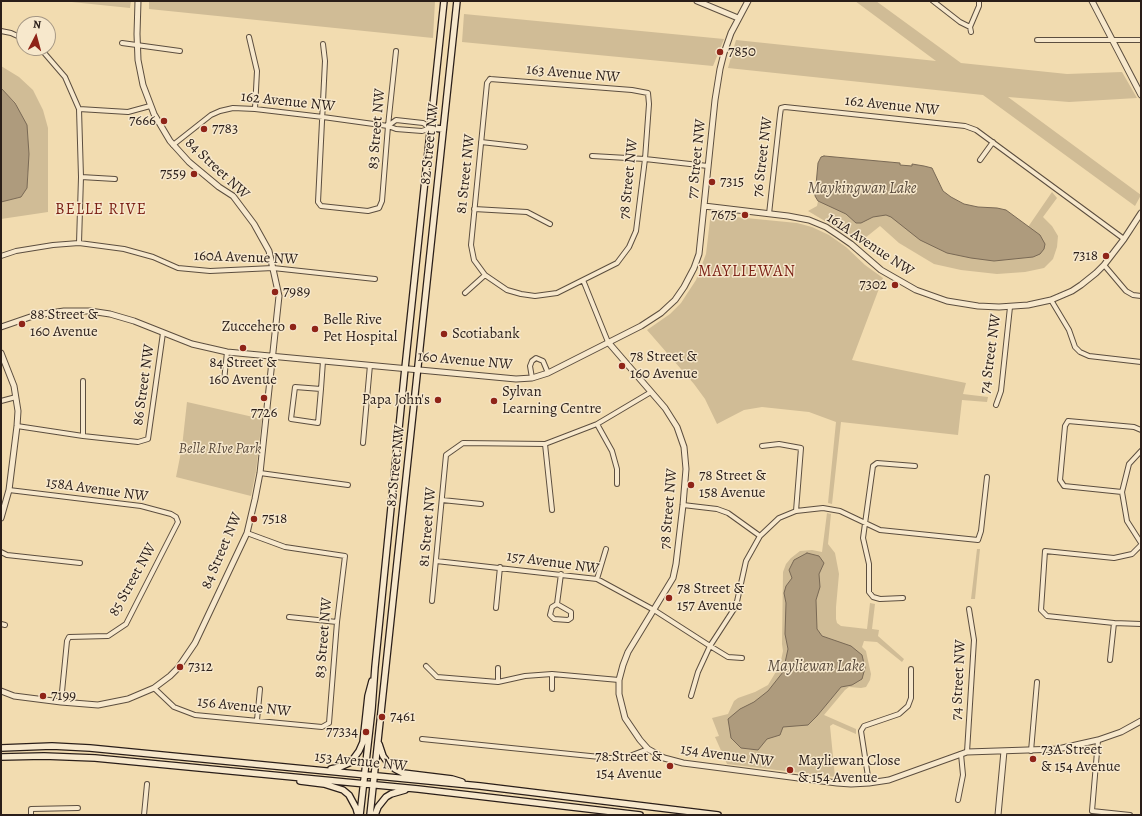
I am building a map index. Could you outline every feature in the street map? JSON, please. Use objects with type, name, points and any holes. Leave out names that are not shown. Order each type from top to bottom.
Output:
[{"type":"main road","name":"82 Street NW","points":[[359,815],[372,709],[405,368],[444,1]]},
{"type":"main road","name":"82 Street NW","points":[[370,815],[419,369],[457,1]]},
{"type":"main road","points":[[431,128],[443,129]]},
{"type":"main road","points":[[319,770],[340,767],[351,762],[360,751],[363,742],[368,696],[375,667]]},
{"type":"main road","points":[[378,738],[383,756],[388,763],[403,773],[452,779],[480,786]]},
{"type":"main road","name":"153 Avenue NW","points":[[1,748],[39,746],[78,747],[480,786],[718,815]]},
{"type":"main road","name":"153 Avenue NW","points":[[1,757],[44,756],[95,758],[418,789],[640,815]]},
{"type":"main road","points":[[259,774],[335,787],[349,795],[359,815]]},
{"type":"main road","points":[[375,815],[382,801],[391,794],[405,790],[418,789]]},
{"type":"street","name":"84 Street NW","points":[[138,1],[137,45],[141,77],[150,106],[165,135],[173,145],[189,162],[219,187],[233,196],[254,224],[269,251],[279,296],[260,473],[246,533],[194,643],[178,668],[154,688]]},
{"type":"street","points":[[697,1],[738,18]]},
{"type":"street","name":"77 Street NW","points":[[661,313],[675,300],[684,287],[694,268],[699,254],[717,84],[724,52],[738,18],[748,1]]},
{"type":"street","points":[[933,1],[970,29],[979,6],[979,1]]},
{"type":"street","points":[[1092,1],[1141,94]]},
{"type":"street","points":[[1,31],[16,35]]},
{"type":"street","points":[[250,37],[257,71],[255,109]]},
{"type":"street","points":[[1037,40],[1141,40]]},
{"type":"street","points":[[122,43],[180,51]]},
{"type":"street","points":[[323,44],[326,61],[323,117]]},
{"type":"street","name":"83 Street NW","points":[[323,117],[318,202],[321,206],[368,211],[379,208],[382,201],[396,51]]},
{"type":"street","points":[[48,56],[65,77],[79,109],[79,243]]},
{"type":"street","name":"81 Street NW","points":[[485,275],[474,260],[471,245],[487,84],[490,79],[496,79]]},
{"type":"street","name":"163 Avenue NW","points":[[496,79],[648,93]]},
{"type":"street","name":"78 Street NW","points":[[648,93],[649,104],[645,159],[636,231],[629,247],[617,263],[583,280],[608,342],[665,408],[677,427],[684,447],[686,469],[683,505],[673,578],[628,652],[619,680],[619,694],[625,718],[648,749]]},
{"type":"street","points":[[79,109],[128,112],[150,106]]},
{"type":"street","name":"162 Avenue NW","points":[[785,107],[965,126],[976,130],[1124,238]]},
{"type":"street","name":"76 Street NW","points":[[769,214],[781,108],[785,107]]},
{"type":"street","name":"162 Avenue NW","points":[[173,145],[215,113],[233,108],[323,117],[388,126],[396,129],[422,131],[431,128]]},
{"type":"street","name":"162 Avenue NW","points":[[388,126],[396,120],[423,123],[431,128]]},
{"type":"street","points":[[481,142],[525,147]]},
{"type":"street","points":[[980,160],[993,142]]},
{"type":"street","points":[[592,156],[645,159],[708,166]]},
{"type":"street","points":[[80,177],[115,179]]},
{"type":"street","name":"161A Avenue NW","points":[[704,206],[804,219],[826,227],[851,244],[880,270],[904,284],[930,296],[947,301],[988,307],[1010,307],[1051,300],[1072,291],[1104,265],[1141,213]]},
{"type":"street","points":[[474,209],[527,212],[550,224]]},
{"type":"street","name":"160A Avenue NW","points":[[1,256],[16,251],[53,245],[79,243],[124,249],[153,257],[178,268],[210,271],[273,268],[375,279]]},
{"type":"street","points":[[1104,265],[1126,291],[1133,295],[1141,296]]},
{"type":"street","points":[[465,293],[485,275],[507,290],[535,296],[557,293],[583,280]]},
{"type":"street","points":[[1051,300],[1069,330],[1077,349],[1083,354],[1141,362]]},
{"type":"street","name":"74 Street NW","points":[[996,405],[1001,391],[1010,307]]},
{"type":"street","name":"160 Avenue NW","points":[[1,327],[36,315],[64,311],[90,311],[110,314],[134,321],[192,344],[227,352],[516,379],[532,378],[548,373],[661,313]]},
{"type":"street","name":"86 Street NW","points":[[83,436],[138,442],[148,439],[163,333]]},
{"type":"street","points":[[224,381],[227,352]]},
{"type":"street","points":[[1,353],[12,381],[16,397],[17,426],[9,490],[2,514]]},
{"type":"street","points":[[532,378],[530,366],[532,361],[536,358],[543,361],[548,373]]},
{"type":"street","points":[[321,389],[295,387],[291,419],[318,423],[321,389],[323,361]]},
{"type":"street","points":[[363,443],[370,365]]},
{"type":"street","points":[[17,426],[83,436],[83,381]]},
{"type":"street","points":[[552,510],[545,444],[597,424],[651,392]]},
{"type":"street","points":[[1,400],[16,397]]},
{"type":"street","points":[[1122,492],[1064,486],[1060,480],[1065,426],[1068,421],[1134,427],[1141,430]]},
{"type":"street","points":[[597,424],[612,451],[617,469],[617,484]]},
{"type":"street","name":"81 Street NW","points":[[432,601],[446,456],[463,443],[545,444]]},
{"type":"street","points":[[762,446],[779,444],[801,448],[796,512]]},
{"type":"street","points":[[1141,451],[1129,464],[1122,492],[1127,521],[1141,544],[1132,554],[1114,558],[1044,551],[1041,610],[1047,616],[1114,623],[1141,624]]},
{"type":"street","points":[[903,598],[880,599],[872,597],[869,592],[869,564],[864,538],[873,466],[877,463],[915,466]]},
{"type":"street","points":[[260,473],[348,485]]},
{"type":"street","points":[[691,696],[698,672],[710,646],[736,606],[746,561],[760,536],[779,518],[796,512],[823,508],[840,511],[880,530],[978,540],[981,531],[987,477]]},
{"type":"street","name":"158A Avenue NW","points":[[9,490],[141,506],[171,514],[176,517],[178,522]]},
{"type":"street","points":[[442,500],[481,504]]},
{"type":"street","points":[[683,505],[718,509],[728,513],[760,536]]},
{"type":"street","name":"85 Street NW","points":[[61,702],[67,641],[69,636],[108,636],[126,624],[178,522]]},
{"type":"street","name":"83 Street NW","points":[[246,533],[285,547],[345,556],[337,622],[329,723]]},
{"type":"street","points":[[597,579],[606,549]]},
{"type":"street","points":[[1,552],[7,555],[80,563]]},
{"type":"street","name":"157 Avenue NW","points":[[436,561],[597,579],[654,610],[728,657],[742,658]]},
{"type":"street","points":[[496,608],[500,567]]},
{"type":"street","points":[[558,604],[561,574]]},
{"type":"street","points":[[558,604],[571,612],[571,618],[568,620],[554,619],[550,615],[552,607],[558,604]]},
{"type":"street","name":"74 Street NW","points":[[967,752],[974,640],[969,609]]},
{"type":"street","points":[[289,616],[337,622]]},
{"type":"street","points":[[1110,660],[1114,623]]},
{"type":"street","points":[[426,666],[437,677],[498,682],[525,676],[552,674],[619,680]]},
{"type":"street","points":[[498,668],[498,682]]},
{"type":"street","points":[[869,783],[862,731],[864,726],[899,714],[908,706],[911,698],[911,669]]},
{"type":"street","points":[[552,674],[552,689]]},
{"type":"street","points":[[1031,751],[1037,682]]},
{"type":"street","points":[[1,691],[14,696],[98,705],[128,699],[154,688]]},
{"type":"street","name":"156 Avenue NW","points":[[154,688],[174,707],[195,715],[322,727],[329,723]]},
{"type":"street","points":[[257,720],[260,689]]},
{"type":"street","name":"154 Avenue NW","points":[[648,749],[664,758],[683,763],[837,783],[869,783],[889,780],[909,774],[967,752],[1058,749],[1098,740],[1121,732],[1141,721]]},
{"type":"street","points":[[422,739],[610,758],[627,757],[648,749]]},
{"type":"street","points":[[1098,740],[1092,811],[1130,815]]},
{"type":"street","points":[[998,815],[1004,751]]},
{"type":"street","points":[[958,800],[963,775],[961,754]]},
{"type":"street","points":[[144,815],[147,784]]},
{"type":"street","points":[[31,815],[31,810],[78,808]]},
{"type":"green space","points":[[62,1],[131,1],[130,8]]},
{"type":"green space","points":[[149,1],[435,1],[433,38],[149,9]]},
{"type":"green space","points":[[855,1],[876,1],[961,63],[1067,74],[1122,72],[1137,98],[1069,102],[1008,97],[1141,195],[1135,206],[983,95],[728,68],[736,40],[936,61]]},
{"type":"green space","points":[[464,14],[724,39],[713,66],[462,42]]},
{"type":"green space","points":[[1,66],[19,77],[33,90],[43,110],[48,128],[48,212],[1,219],[1,202],[21,197],[28,179],[28,171],[16,103],[1,88]]},
{"type":"green space","points":[[1052,192],[1057,198],[1043,217],[1052,226],[1058,236],[1057,247],[1053,259],[1044,268],[1025,272],[997,274],[961,270],[934,264],[899,243],[880,226],[860,242],[808,211],[817,206],[818,201],[856,213],[883,210],[1027,249],[1028,227]]},
{"type":"green space","points":[[715,215],[797,223],[812,227],[829,235],[846,247],[865,265],[883,278],[852,360],[966,383],[963,394],[988,397],[987,402],[962,400],[958,435],[841,422],[832,504],[828,503],[836,422],[809,412],[762,407],[744,410],[717,424],[705,399],[694,384],[647,330],[670,314],[681,303],[696,280],[706,254],[710,220],[712,216]]},
{"type":"green space","name":"Belle RIve Park","points":[[187,402],[262,419],[256,471],[251,496],[176,477],[182,447]]},
{"type":"green space","points":[[827,513],[831,514],[828,544],[835,553],[839,574],[836,607],[837,623],[841,626],[867,629],[870,603],[875,604],[872,629],[879,630],[878,636],[904,659],[902,662],[877,642],[864,641],[862,647],[866,651],[871,674],[870,680],[866,687],[849,687],[845,690],[824,715],[856,729],[856,734],[833,724],[830,726],[835,777],[727,764],[715,737],[719,736],[712,718],[728,714],[734,701],[738,698],[755,692],[768,685],[780,665],[783,651],[783,572],[786,564],[800,551],[812,550],[822,552]]},
{"type":"green space","points":[[977,549],[980,549],[975,599],[971,599]]},
{"type":"water","points":[[1,88],[15,103],[27,125],[29,154],[27,188],[21,197],[1,202]]},
{"type":"water","name":"Maykingwan Lake","points":[[824,156],[900,163],[900,165],[912,166],[912,164],[932,168],[943,191],[951,197],[964,204],[1006,210],[1040,235],[1045,244],[1044,249],[1040,254],[1033,257],[994,261],[971,258],[947,253],[920,240],[891,217],[886,215],[873,217],[861,223],[856,223],[846,214],[818,201],[815,196],[818,163],[821,157]]},
{"type":"water","name":"Mayliewan Lake","points":[[807,553],[819,556],[824,563],[819,574],[820,587],[816,600],[817,629],[822,636],[851,646],[862,655],[865,668],[862,679],[852,685],[841,687],[808,725],[783,727],[780,735],[767,739],[758,750],[741,748],[731,738],[728,719],[740,709],[754,702],[768,691],[783,672],[788,649],[785,634],[786,603],[784,593],[786,586],[792,578],[789,570],[794,560]]},
{"type":"place","name":"7850","points":[[720,52]]},
{"type":"place","name":"7666","points":[[164,121]]},
{"type":"place","name":"7783","points":[[204,129]]},
{"type":"place","name":"7559","points":[[194,174]]},
{"type":"place","name":"7315","points":[[712,182]]},
{"type":"place","name":"7675","points":[[745,215]]},
{"type":"place","name":"7318","points":[[1106,256]]},
{"type":"place","name":"7302","points":[[895,285]]},
{"type":"place","name":"7989","points":[[275,292]]},
{"type":"place","name":"88 Street & 160 Avenue","points":[[22,324]]},
{"type":"place","name":"Zuccehero","points":[[293,327]]},
{"type":"place","name":"Belle Rive Pet Hospital","points":[[315,329]]},
{"type":"place","name":"Scotiabank","points":[[444,334]]},
{"type":"place","name":"84 Street & 160 Avenue","points":[[243,348]]},
{"type":"place","name":"78 Street & 160 Avenue","points":[[622,366]]},
{"type":"place","name":"7726","points":[[264,398]]},
{"type":"place","name":"Papa John's","points":[[438,400]]},
{"type":"place","name":"Sylvan Learning Centre","points":[[494,401]]},
{"type":"place","name":"78 Street & 158 Avenue","points":[[691,485]]},
{"type":"place","name":"7518","points":[[254,519]]},
{"type":"place","name":"78 Street & 157 Avenue","points":[[669,598]]},
{"type":"place","name":"7312","points":[[180,667]]},
{"type":"place","name":"7199","points":[[43,696]]},
{"type":"place","name":"7461","points":[[382,717]]},
{"type":"place","name":"77334","points":[[366,732]]},
{"type":"place","name":"73A Street & 154 Avenue","points":[[1033,759]]},
{"type":"place","name":"78 Street & 154 Avenue","points":[[670,766]]},
{"type":"place","name":"Mayliewan Close & 154 Avenue","points":[[790,770]]},
{"type":"district","name":"BELLE RIVE","points":[[101,210]]},
{"type":"district","name":"MAYLIEWAN","points":[[747,272]]}]
